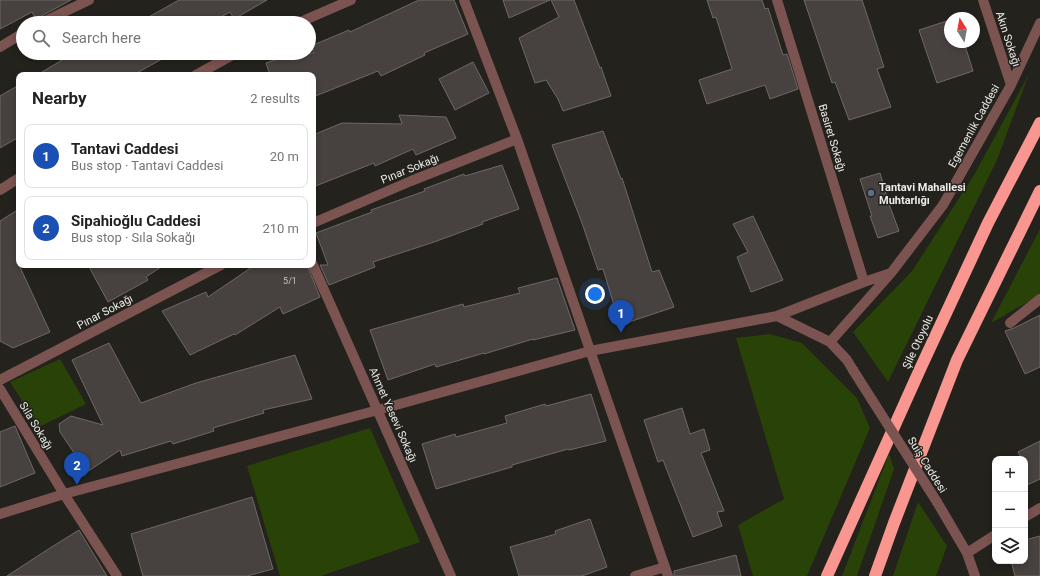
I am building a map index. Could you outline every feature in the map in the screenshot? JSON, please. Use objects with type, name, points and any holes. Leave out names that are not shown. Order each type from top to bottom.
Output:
[{"type":"highway","name":"Şile Otoyolu","points":[[827,576],[988,223],[1040,123]]},
{"type":"highway","points":[[875,576],[957,360],[1040,191]]},
{"type":"street","points":[[55,16],[89,0]]},
{"type":"street","points":[[314,16],[351,0]]},
{"type":"street","points":[[464,0],[517,139],[666,571],[635,576]]},
{"type":"street","name":"Basiret Sokağı","points":[[777,0],[864,282]]},
{"type":"street","name":"Akın Sokağı","points":[[983,0],[1011,85]]},
{"type":"street","name":"Egemenlik Caddesi","points":[[830,342],[891,274],[943,205],[1011,85],[1040,23]]},
{"type":"street","points":[[0,47],[16,37]]},
{"type":"street","points":[[201,72],[223,60]]},
{"type":"street","name":"Pınar Sokağı","points":[[316,222],[411,181],[517,139]]},
{"type":"street","points":[[0,190],[16,180]]},
{"type":"street","name":"Pınar Sokağı","points":[[0,380],[215,268]]},
{"type":"street","name":"Ahmet Yesevi Sokağı","points":[[313,268],[451,576]]},
{"type":"street","points":[[0,514],[64,494],[378,410],[590,351],[777,316],[864,282],[891,274]]},
{"type":"street","points":[[1010,324],[1040,299]]},
{"type":"street","points":[[777,316],[830,342]]},
{"type":"street","name":"Suiş Caddesi","points":[[830,342],[847,360],[937,502],[967,552],[975,576]]},
{"type":"street","name":"Sıla Sokağı","points":[[0,389],[64,494],[117,576]]},
{"type":"street","points":[[1028,515],[1040,508]]},
{"type":"street","points":[[967,552],[992,537]]},
{"type":"green space","points":[[1029,74],[997,160],[888,382],[853,332],[912,271],[974,175]]},
{"type":"green space","points":[[1040,229],[1040,295],[991,323]]},
{"type":"green space","points":[[770,334],[802,343],[857,398],[870,428],[807,576],[753,576],[738,525],[784,499],[736,338]]},
{"type":"green space","points":[[60,359],[86,404],[39,427],[10,382]]},
{"type":"green space","points":[[370,428],[420,542],[321,576],[280,576],[247,466]]},
{"type":"green space","points":[[889,454],[894,469],[857,576],[842,576]]},
{"type":"green space","points":[[918,502],[947,546],[936,576],[893,576]]},
{"type":"building","points":[[0,0],[71,0],[42,16],[34,16],[32,12],[24,16],[16,16],[16,20],[0,29]]},
{"type":"building","points":[[179,0],[267,0],[239,16],[232,16],[230,12],[223,16],[150,16]]},
{"type":"building","points":[[419,0],[454,0],[468,34],[424,53],[425,55],[381,76],[378,71],[316,96],[316,72],[269,72],[266,63],[274,60],[316,60],[316,44],[349,30],[350,32]]},
{"type":"building","points":[[503,0],[550,0],[509,18]]},
{"type":"building","points":[[551,0],[574,0],[611,96],[563,111],[558,99],[546,80],[535,83],[519,38],[559,17]]},
{"type":"building","points":[[707,0],[762,0],[765,9],[768,8],[783,55],[787,54],[798,89],[770,99],[765,85],[707,104],[699,80],[732,69],[716,17],[713,18]]},
{"type":"building","points":[[804,0],[862,0],[884,67],[877,69],[891,107],[849,120],[835,82],[832,83]]},
{"type":"building","points":[[944,22],[944,48],[966,48],[973,71],[937,83],[919,30]]},
{"type":"building","points":[[62,60],[160,60],[138,72],[42,72]]},
{"type":"building","points":[[473,62],[489,93],[455,110],[439,79]]},
{"type":"building","points":[[16,87],[16,139],[0,148],[0,96]]},
{"type":"building","points":[[399,115],[446,117],[456,138],[416,155],[413,149],[375,166],[374,163],[316,186],[316,134],[342,123],[402,124]]},
{"type":"building","points":[[603,131],[621,179],[622,178],[652,272],[659,270],[674,307],[620,325],[603,269],[598,270],[582,223],[552,145]]},
{"type":"building","points":[[502,165],[519,209],[482,222],[483,224],[434,242],[373,262],[375,267],[329,285],[320,265],[328,265],[316,233],[372,212],[371,210],[425,191],[424,189],[464,174],[465,176]]},
{"type":"building","points":[[880,173],[899,231],[878,238],[870,216],[872,216],[860,179]]},
{"type":"building","points":[[16,211],[16,268],[20,268],[50,332],[13,348],[0,341],[0,221]]},
{"type":"building","points":[[753,216],[783,280],[751,292],[737,257],[748,252],[733,224]]},
{"type":"building","points":[[90,268],[160,268],[146,277],[148,280],[108,302]]},
{"type":"building","points":[[251,268],[308,268],[320,297],[283,314],[280,307],[235,335],[234,334],[190,355],[162,311],[206,292],[208,297]]},
{"type":"building","points":[[557,278],[575,330],[533,339],[436,367],[435,364],[388,380],[370,330],[463,304],[464,307],[520,293],[518,288]]},
{"type":"building","points":[[1040,315],[1040,367],[1025,374],[1005,331]]},
{"type":"building","points":[[109,343],[141,403],[196,383],[295,355],[312,399],[263,410],[264,413],[213,428],[214,431],[173,444],[171,441],[122,456],[120,450],[87,472],[60,432],[59,424],[71,416],[103,425],[72,360]]},
{"type":"building","points":[[591,394],[606,441],[568,449],[436,489],[422,444],[455,434],[456,437],[507,423],[505,416],[545,404],[546,406]]},
{"type":"building","points":[[682,408],[690,434],[704,429],[710,450],[701,453],[724,511],[717,512],[722,526],[693,537],[663,460],[658,462],[644,420]]},
{"type":"building","points":[[15,426],[35,473],[0,487],[0,432]]},
{"type":"building","points":[[1040,441],[1040,479],[1028,485],[1028,456],[1020,456],[1018,452]]},
{"type":"building","points":[[252,497],[273,569],[247,576],[143,576],[131,534]]},
{"type":"building","points":[[590,519],[607,567],[582,576],[519,576],[510,547],[556,534],[555,531]]},
{"type":"building","points":[[79,530],[107,576],[7,576],[50,548]]},
{"type":"building","points":[[1040,536],[1040,576],[1015,576],[1012,564],[1028,564],[1028,539]]},
{"type":"building","points":[[736,555],[741,576],[674,576],[674,571]]},
{"type":"place","name":"Tantavi Mahallesi Muhtarlığı","points":[[871,193]]},
{"type":"place","name":"Tantavi Caddesi","points":[[621,333]]},
{"type":"place","name":"Sipahioğlu Caddesi","points":[[77,485]]}]
